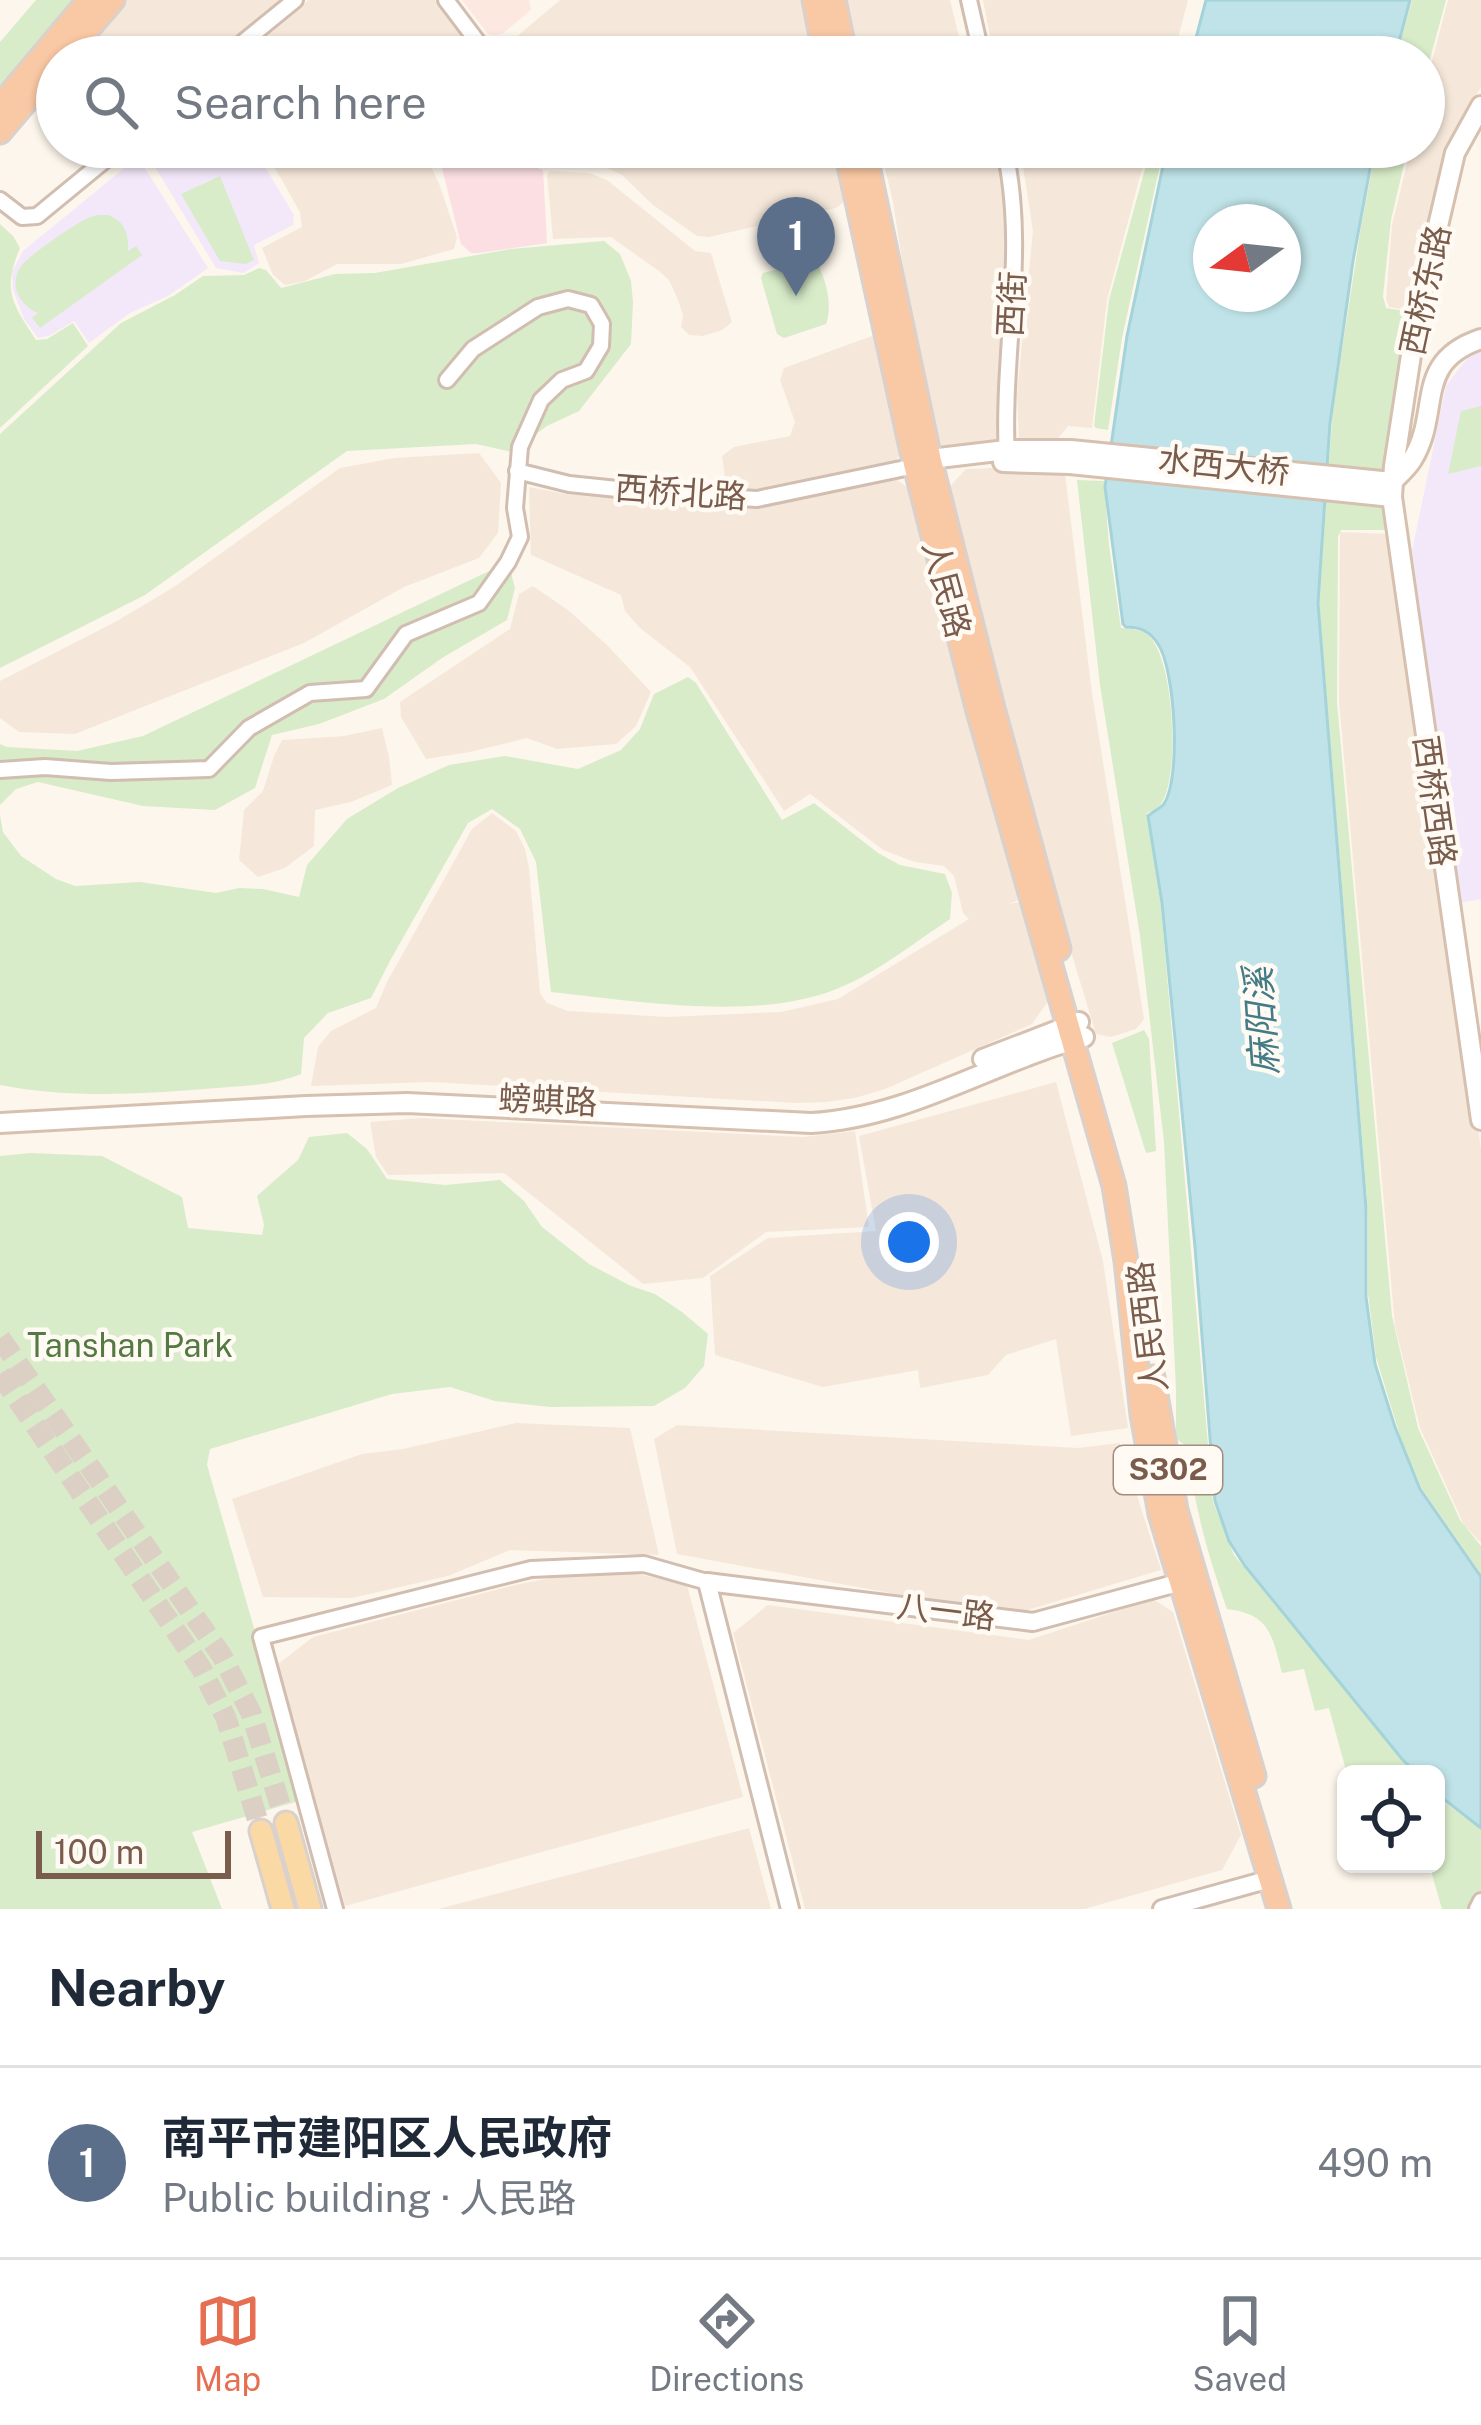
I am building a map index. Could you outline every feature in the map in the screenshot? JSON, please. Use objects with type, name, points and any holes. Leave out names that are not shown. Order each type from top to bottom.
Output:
[{"type":"highway","points":[[59,36],[89,0]]},
{"type":"highway","points":[[82,36],[112,0]]},
{"type":"highway","points":[[814,0],[821,36]]},
{"type":"highway","points":[[834,0],[842,36]]},
{"type":"highway","points":[[0,106],[36,63]]},
{"type":"highway","points":[[0,132],[36,90]]},
{"type":"highway","name":"人民路","points":[[850,168],[926,464]]},
{"type":"highway","name":"人民路","points":[[868,168],[978,711],[1075,1032]]},
{"type":"highway","name":"人民西路","points":[[1075,1032],[1114,1186],[1142,1415],[1160,1514],[1279,1909]]},
{"type":"highway","name":"人民西路","points":[[1075,1032],[1126,1183],[1157,1415],[1176,1510],[1293,1909]]},
{"type":"main road","name":"西桥东路","points":[[1384,489],[1455,153],[1481,106]]},
{"type":"main road","points":[[1384,489],[1406,469],[1417,450],[1443,364],[1454,350],[1481,339]]},
{"type":"main road","name":"水西大桥","points":[[926,464],[1007,456],[1071,457],[1384,489]]},
{"type":"main road","name":"西桥西路","points":[[1384,489],[1481,1120]]},
{"type":"main road","name":"螃蜞路","points":[[0,1119],[373,1094],[832,1112],[910,1092],[1013,1046],[1075,1032]]},
{"type":"main road","points":[[286,1823],[310,1909]]},
{"type":"main road","points":[[261,1831],[283,1909]]},
{"type":"street","points":[[251,36],[295,0]]},
{"type":"street","points":[[446,0],[473,36]]},
{"type":"street","points":[[969,0],[977,36]]},
{"type":"street","points":[[0,200],[22,217],[38,216],[96,168]]},
{"type":"street","name":"西街","points":[[1007,456],[1015,231],[1009,168]]},
{"type":"street","points":[[0,770],[209,769],[249,728],[310,693],[366,689],[406,634],[479,603],[520,538],[515,508],[520,447],[541,400],[562,380],[586,370],[601,346],[602,324],[591,305],[568,299],[538,307],[473,349],[447,380]]},
{"type":"street","name":"西桥北路","points":[[517,471],[569,484],[757,499],[926,464]]},
{"type":"street","points":[[334,1909],[261,1637],[531,1569],[644,1564],[707,1582],[790,1909]]},
{"type":"street","name":"八一路","points":[[707,1582],[1033,1622],[1181,1582]]},
{"type":"street","points":[[1162,1909],[1270,1879]]},
{"type":"shaded area","points":[[123,0],[284,0],[239,36],[91,36]]},
{"type":"shaded area","points":[[309,0],[435,0],[463,36],[263,36]]},
{"type":"shaded area","points":[[462,0],[529,0],[531,10],[502,34],[494,35],[488,34]]},
{"type":"shaded area","points":[[560,0],[808,0],[816,36],[517,36]]},
{"type":"shaded area","points":[[847,0],[950,0],[959,36],[855,36]]},
{"type":"shaded area","points":[[983,0],[1188,0],[1179,36],[990,36]]},
{"type":"shaded area","points":[[1448,0],[1481,0],[1481,87],[1445,146],[1445,36],[1439,36]]},
{"type":"shaded area","points":[[125,168],[145,168],[208,268],[89,343],[74,321],[38,338],[24,319],[12,272],[23,251]]},
{"type":"shaded area","points":[[156,168],[266,168],[294,215],[293,225],[254,245],[259,263],[244,273],[216,268]]},
{"type":"shaded area","points":[[275,168],[432,168],[457,237],[454,249],[401,264],[337,264],[305,281],[285,285],[273,275],[262,248],[302,227],[300,212]]},
{"type":"shaded area","points":[[442,168],[543,170],[547,243],[479,253],[461,244]]},
{"type":"shaded area","points":[[607,168],[842,168],[847,191],[845,201],[836,208],[709,237],[697,236],[653,205],[622,175]]},
{"type":"shaded area","points":[[885,168],[999,168],[1007,201],[999,390],[1003,441],[936,446]]},
{"type":"shaded area","points":[[1023,168],[1142,168],[1107,300],[1092,428],[1068,426],[1056,441],[1019,439],[1017,394],[1033,231]]},
{"type":"shaded area","points":[[1406,168],[1440,168],[1410,311],[1389,307],[1386,299],[1392,225]]},
{"type":"shaded area","points":[[550,171],[589,173],[607,180],[695,251],[711,253],[732,322],[703,336],[689,335],[681,327],[683,315],[669,280],[611,237],[553,239]]},
{"type":"shaded area","points":[[872,336],[881,338],[902,450],[895,462],[754,493],[736,492],[726,485],[722,456],[734,447],[790,436],[795,422],[780,380],[784,368]]},
{"type":"shaded area","points":[[1481,352],[1481,899],[1460,903],[1412,551],[1446,386],[1469,356]]},
{"type":"shaded area","points":[[479,453],[501,483],[498,533],[479,558],[404,587],[304,643],[75,734],[19,732],[0,718],[0,681],[174,587],[340,468],[394,458]]},
{"type":"shaded area","points":[[1055,468],[1065,474],[1092,693],[1144,1019],[1136,1029],[1111,1037],[1096,1034],[1039,847],[948,502],[951,485],[966,469]]},
{"type":"shaded area","points":[[882,479],[897,480],[915,499],[1021,899],[1008,904],[1025,904],[1049,990],[1049,1000],[1032,1024],[885,1089],[826,1102],[430,1082],[311,1086],[318,1047],[331,1031],[376,1008],[472,829],[492,813],[516,831],[525,849],[540,993],[547,1003],[568,1011],[667,1017],[781,1012],[838,999],[969,919],[963,913],[954,876],[944,866],[883,850],[810,794],[784,811],[690,667],[640,628],[625,611],[621,595],[531,555],[529,487],[565,494],[754,507]]},
{"type":"shaded area","points":[[1340,532],[1390,534],[1481,1149],[1481,1543],[1464,1525],[1420,1428],[1395,1326],[1339,702]]},
{"type":"shaded area","points":[[533,586],[607,645],[651,692],[636,726],[616,744],[557,749],[527,738],[426,759],[401,717],[400,702],[510,629],[519,594]]},
{"type":"shaded area","points":[[382,728],[392,785],[315,810],[314,846],[285,868],[258,877],[239,860],[244,810],[263,791],[282,740]]},
{"type":"shaded area","points":[[1056,1082],[1103,1261],[1128,1428],[1071,1436],[1056,1339],[1006,1355],[988,1375],[920,1388],[918,1370],[823,1387],[715,1355],[710,1276],[768,1238],[876,1231],[859,1136]]},
{"type":"shaded area","points":[[421,1118],[803,1137],[855,1131],[869,1227],[766,1232],[703,1278],[643,1284],[504,1173],[388,1175],[376,1157],[370,1122]]},
{"type":"shaded area","points":[[516,1423],[630,1428],[659,1555],[510,1550],[448,1576],[352,1598],[263,1597],[232,1499],[362,1454]]},
{"type":"shaded area","points":[[677,1425],[1078,1448],[1120,1443],[1161,1570],[1024,1611],[923,1599],[677,1554],[654,1439]]},
{"type":"shaded area","points":[[606,1567],[687,1585],[743,1797],[345,1906],[278,1664],[313,1637],[515,1585]]},
{"type":"shaded area","points":[[1153,1599],[1173,1612],[1241,1835],[1222,1870],[1084,1909],[805,1909],[733,1633],[768,1605],[1029,1640]]},
{"type":"shaded area","points":[[749,1828],[771,1909],[438,1909]]},
{"type":"green space","points":[[36,0],[81,0],[51,36],[36,36],[36,54],[0,98],[0,42]]},
{"type":"green space","points":[[1412,0],[1446,0],[1436,36],[1402,36]]},
{"type":"green space","points":[[1145,168],[1159,168],[1122,338],[1108,430],[1094,426],[1109,300]]},
{"type":"green space","points":[[1372,168],[1403,168],[1391,220],[1383,296],[1386,308],[1410,312],[1388,530],[1341,530],[1338,537],[1337,702],[1392,1316],[1418,1428],[1460,1520],[1481,1546],[1481,1574],[1422,1489],[1401,1439],[1376,1357],[1368,1294],[1368,1213],[1319,602],[1333,408]]},
{"type":"green space","points":[[220,176],[254,260],[246,264],[220,261],[181,194]]},
{"type":"green space","points":[[108,215],[125,229],[128,251],[136,246],[142,255],[40,328],[32,318],[38,313],[17,293],[18,271],[74,226]]},
{"type":"green space","points":[[0,224],[20,248],[12,296],[36,340],[47,339],[73,323],[88,346],[0,428]]},
{"type":"green space","points":[[604,241],[620,254],[631,281],[631,344],[579,411],[547,426],[512,452],[476,444],[347,451],[145,595],[0,668],[0,434],[121,323],[203,276],[244,275],[259,268],[281,288],[335,274],[375,273],[511,249]]},
{"type":"green space","points":[[815,260],[827,291],[826,324],[784,338],[777,334],[761,278],[763,273]]},
{"type":"green space","points":[[1481,406],[1481,466],[1448,474],[1461,411]]},
{"type":"green space","points":[[1077,480],[1104,481],[1121,628],[1148,635],[1157,647],[1169,690],[1168,788],[1159,807],[1147,813],[1161,907],[1213,1502],[1234,1555],[1407,1765],[1345,1765],[1329,1708],[1315,1711],[1304,1669],[1282,1673],[1261,1621],[1227,1609],[1202,1529],[1188,1447],[1176,1439],[1164,1142],[1140,936],[1100,685]]},
{"type":"green space","points":[[508,562],[515,588],[507,620],[384,699],[319,724],[272,735],[255,788],[215,810],[143,806],[38,782],[16,789],[0,805],[0,744],[77,751],[143,736]]},
{"type":"green space","points":[[688,677],[782,820],[814,803],[900,865],[945,874],[952,893],[950,919],[868,974],[807,998],[735,1007],[551,992],[536,862],[520,829],[492,809],[468,823],[371,998],[328,1013],[304,1038],[301,1074],[260,1084],[136,1093],[81,1094],[0,1085],[0,815],[3,832],[21,856],[75,886],[140,882],[216,893],[263,889],[299,897],[307,865],[347,819],[398,788],[449,765],[505,756],[578,769],[621,750],[640,729],[654,694]]},
{"type":"green space","points":[[1144,1030],[1149,1039],[1156,1151],[1146,1153],[1112,1043]]},
{"type":"green space","name":"Tanshan Park","points":[[347,1133],[367,1149],[387,1179],[445,1185],[500,1180],[524,1201],[542,1227],[589,1264],[655,1294],[708,1334],[704,1366],[685,1388],[654,1406],[551,1407],[495,1401],[450,1387],[392,1394],[210,1449],[207,1465],[299,1801],[192,1832],[222,1909],[0,1909],[0,1156],[102,1156],[182,1197],[188,1228],[262,1235],[257,1196],[298,1160],[309,1137]]},
{"type":"green space","points":[[1445,1803],[1481,1829],[1481,1909],[1442,1909],[1432,1873],[1445,1873]]},
{"type":"water","points":[[1206,0],[1410,0],[1401,36],[1197,36]]},
{"type":"water","name":"麻阳溪","points":[[1163,168],[1370,168],[1330,423],[1318,603],[1366,1208],[1366,1297],[1375,1364],[1420,1489],[1481,1577],[1481,1828],[1445,1800],[1445,1765],[1408,1765],[1245,1566],[1229,1541],[1215,1501],[1162,903],[1148,816],[1163,805],[1173,773],[1172,699],[1158,644],[1144,631],[1123,624],[1105,487],[1127,336]]},
{"type":"tunnel","points":[[0,1338],[222,1656],[251,1713],[286,1823]]},
{"type":"tunnel","points":[[0,1374],[201,1668],[226,1718],[261,1831]]},
{"type":"place","name":"南平市建阳区人民政府","points":[[796,296]]}]
